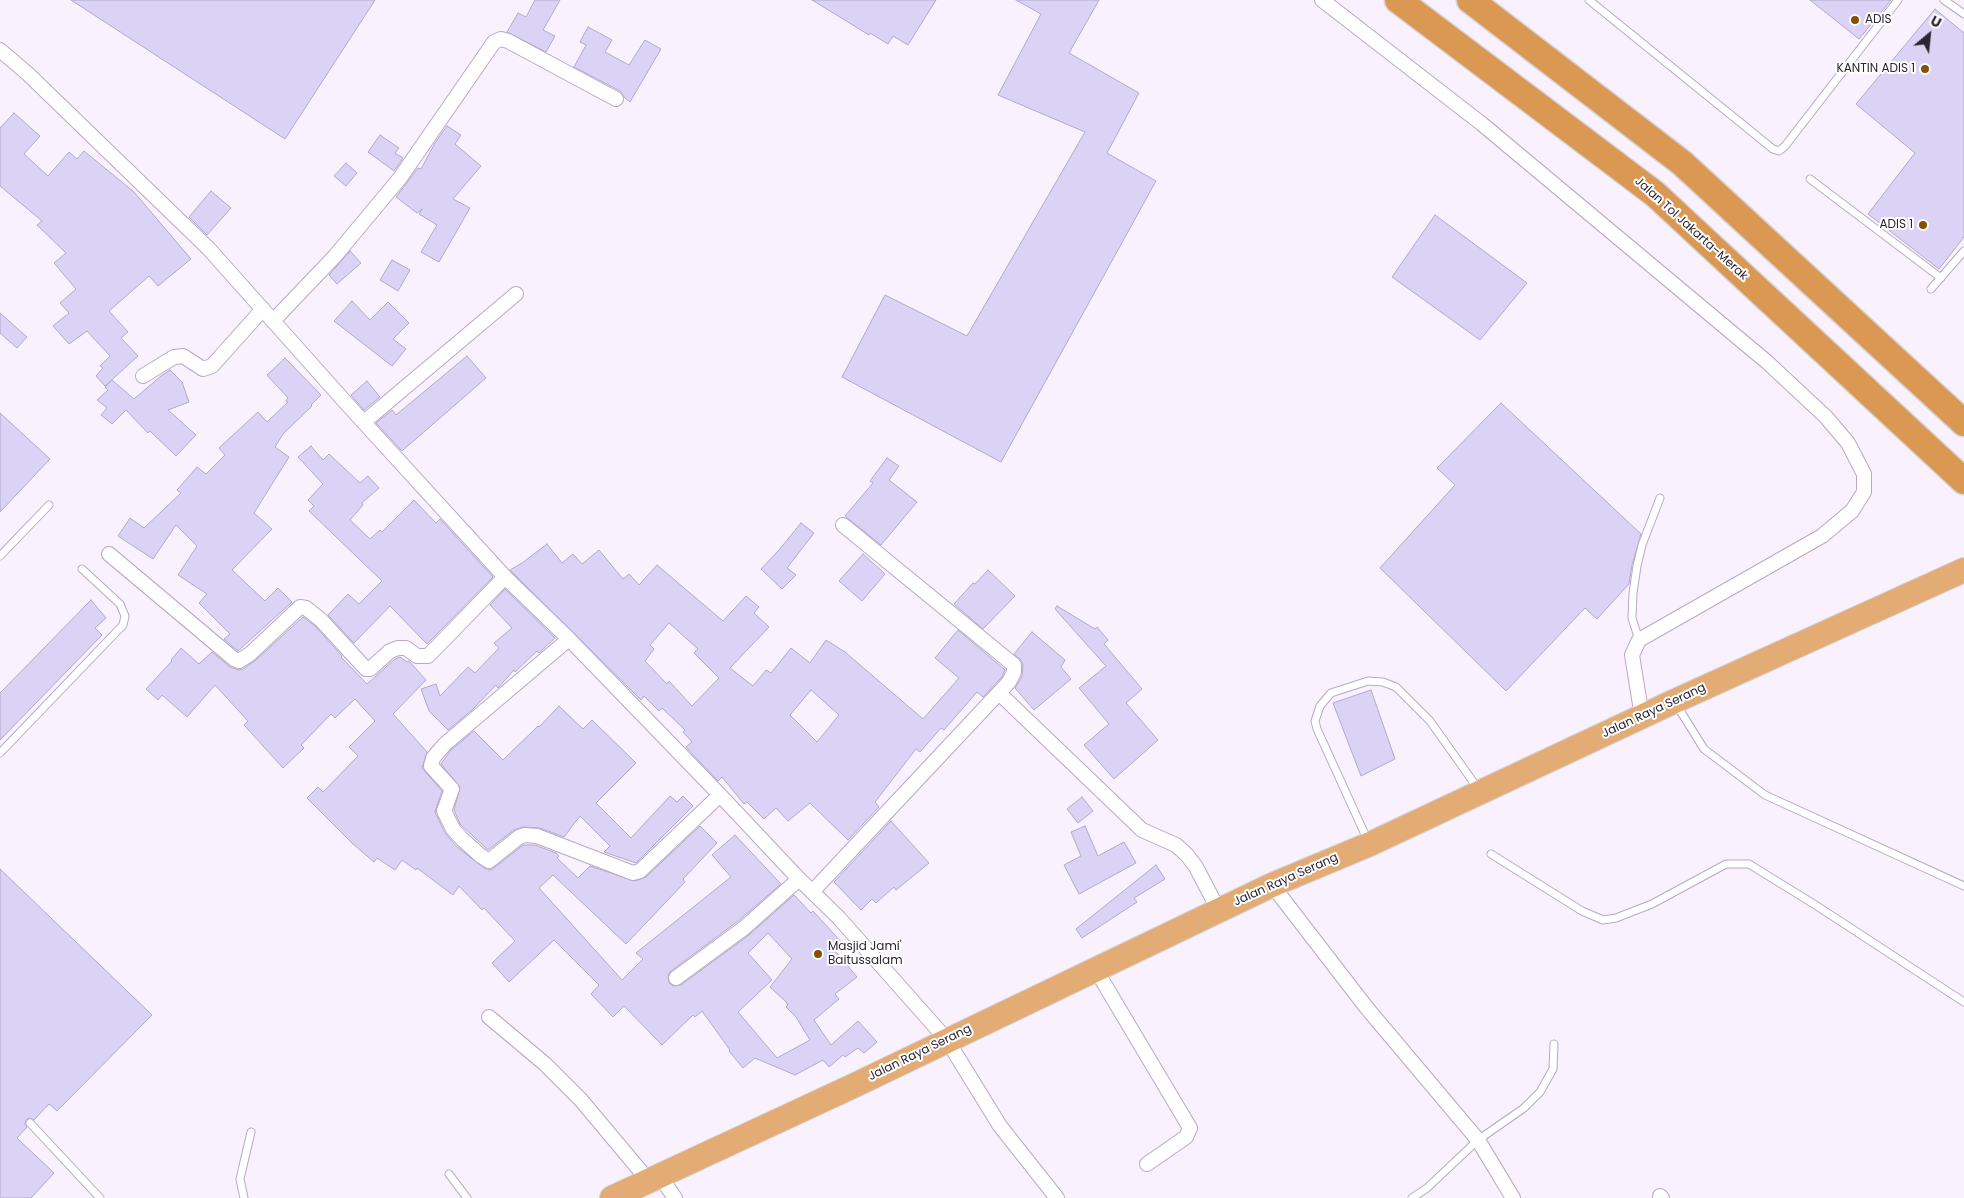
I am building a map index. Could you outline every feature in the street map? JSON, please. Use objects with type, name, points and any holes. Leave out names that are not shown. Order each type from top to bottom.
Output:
[{"type":"highway","name":"Jalan Tol Jakarta–Merak","points":[[1398,0],[1655,194],[1964,481]]},
{"type":"highway","points":[[1470,0],[1682,164],[1964,424]]},
{"type":"highway","name":"Jalan Raya Serang","points":[[612,1198],[853,1086],[1272,885],[1370,844],[1964,570]]},
{"type":"street","points":[[1322,0],[1482,124],[1767,362],[1826,417],[1848,443],[1864,474],[1864,492],[1852,511],[1822,536],[1639,640],[1632,655],[1642,717]]},
{"type":"street","points":[[274,321],[335,256],[400,178],[494,42],[501,39],[508,41],[616,98]]},
{"type":"street","points":[[0,50],[28,74],[209,249],[505,577],[569,639],[799,879],[839,918],[947,1040],[1000,1126],[1057,1198]]},
{"type":"street","points":[[364,422],[516,294]]},
{"type":"street","points":[[143,376],[174,357],[183,356],[203,369],[212,366],[263,309]]},
{"type":"street","points":[[812,892],[999,693],[1009,682],[1014,672],[1014,665],[843,525]]},
{"type":"street","points":[[109,554],[234,659],[239,661],[250,654],[300,607],[306,608],[321,620],[366,669],[370,669],[390,651],[398,648],[406,648],[417,656],[428,656],[505,577]]},
{"type":"street","points":[[569,639],[445,744],[433,758],[431,766],[452,789],[444,811],[452,829],[489,861],[519,837],[531,835],[632,872],[640,871],[720,795]]},
{"type":"street","points":[[999,693],[1142,830],[1176,845],[1187,855],[1196,867],[1219,911]]},
{"type":"street","points":[[676,978],[744,928],[799,879]]},
{"type":"street","points":[[1272,885],[1366,1007],[1478,1140],[1513,1198]]},
{"type":"street","points":[[1096,970],[1190,1128],[1186,1137],[1147,1164]]},
{"type":"street","points":[[489,1016],[545,1064],[675,1198]]},
{"type":"lane","points":[[1589,0],[1773,149],[1779,150],[1785,146],[1898,0]]},
{"type":"lane","points":[[1944,0],[1964,14]]},
{"type":"lane","points":[[1810,179],[1941,278]]},
{"type":"lane","points":[[1931,289],[1964,251]]},
{"type":"lane","points":[[1639,640],[1632,618],[1633,593],[1642,545],[1660,498]]},
{"type":"lane","points":[[0,556],[49,505]]},
{"type":"lane","points":[[0,753],[123,625],[125,616],[120,604],[82,569]]},
{"type":"lane","points":[[1370,844],[1317,729],[1315,721],[1320,706],[1331,693],[1368,681],[1384,682],[1396,687],[1430,721],[1481,792]]},
{"type":"lane","points":[[1675,702],[1704,749],[1765,795],[1964,886]]},
{"type":"lane","points":[[1490,854],[1582,911],[1603,920],[1616,918],[1652,904],[1726,864],[1749,864],[1964,1002]]},
{"type":"lane","points":[[1412,1198],[1427,1188],[1478,1140],[1524,1108],[1540,1092],[1553,1069],[1554,1044]]},
{"type":"lane","points":[[30,1124],[100,1198]]},
{"type":"lane","points":[[244,1198],[240,1179],[251,1132]]},
{"type":"lane","points":[[449,1174],[467,1198]]},
{"type":"building","points":[[71,0],[375,0],[285,139]]},
{"type":"building","points":[[535,0],[560,0],[543,30],[555,36],[546,52],[507,32],[518,13],[526,17]]},
{"type":"building","points":[[812,0],[936,0],[908,45],[893,36],[888,44],[870,33],[869,35]]},
{"type":"building","points":[[1016,0],[1099,0],[1069,53],[1139,93],[1107,153],[1156,181],[1001,462],[842,377],[885,295],[967,336],[1085,132],[998,95],[1041,14]]},
{"type":"building","name":"ADIS","points":[[1810,0],[1891,0],[1859,39]]},
{"type":"building","name":"KANTIN ADIS 1","points":[[1935,9],[1964,33],[1964,237],[1939,269],[1868,214],[1915,153],[1856,104]]},
{"type":"building","points":[[588,27],[612,40],[605,52],[629,65],[645,40],[661,49],[630,102],[620,91],[574,67],[586,45],[580,42]]},
{"type":"building","points":[[14,113],[40,136],[24,154],[48,176],[69,152],[77,159],[84,151],[134,192],[191,259],[158,286],[149,276],[109,311],[128,332],[121,338],[138,356],[105,386],[96,376],[103,368],[100,366],[110,356],[87,331],[69,344],[53,326],[69,313],[60,303],[76,289],[54,263],[66,253],[37,225],[42,221],[0,186],[0,128]]},
{"type":"building","points":[[447,126],[461,135],[455,144],[481,166],[453,199],[470,208],[439,262],[421,252],[437,225],[419,214],[422,209],[417,213],[396,197],[418,168],[421,169]]},
{"type":"building","points":[[380,135],[399,148],[395,153],[403,158],[394,171],[368,152]]},
{"type":"building","points":[[346,163],[357,173],[346,186],[334,176]]},
{"type":"building","points":[[211,191],[231,208],[207,235],[189,217]]},
{"type":"building","points":[[1435,215],[1527,283],[1480,340],[1392,277]]},
{"type":"building","points":[[350,251],[361,263],[337,284],[329,275]]},
{"type":"building","points":[[392,260],[410,270],[398,291],[380,280]]},
{"type":"building","points":[[352,301],[370,320],[388,302],[409,323],[393,339],[406,349],[392,366],[334,321]]},
{"type":"building","points":[[0,313],[27,337],[17,348],[0,333]]},
{"type":"building","points":[[467,356],[486,378],[402,451],[376,423],[392,410],[396,415]]},
{"type":"building","points":[[285,358],[321,395],[283,434],[275,447],[289,457],[254,513],[272,529],[232,570],[265,601],[278,588],[292,602],[238,651],[224,639],[230,634],[199,603],[207,594],[178,575],[197,546],[176,525],[153,559],[118,536],[130,518],[144,528],[181,493],[177,490],[197,467],[206,474],[225,455],[219,448],[258,412],[267,422],[288,402],[286,401],[288,398],[267,375]]},
{"type":"building","points":[[170,370],[182,382],[189,402],[168,410],[196,435],[176,456],[150,431],[148,433],[126,410],[112,424],[101,415],[107,408],[97,400],[108,390],[105,387],[112,380],[134,399]]},
{"type":"building","points":[[367,381],[380,397],[364,410],[351,395]]},
{"type":"building","points":[[1501,403],[1641,534],[1632,565],[1629,584],[1597,619],[1585,608],[1506,691],[1380,568],[1455,485],[1437,468]]},
{"type":"building","points":[[0,413],[50,459],[0,512]]},
{"type":"building","points":[[311,446],[323,460],[329,454],[360,483],[368,476],[379,488],[362,503],[363,505],[350,520],[370,539],[380,530],[382,532],[414,500],[436,523],[440,519],[493,577],[427,644],[390,606],[354,643],[328,615],[348,594],[359,604],[382,581],[309,511],[314,506],[308,500],[323,484],[298,457]]},
{"type":"building","points":[[887,458],[899,466],[889,480],[917,502],[881,545],[845,516],[873,483],[870,481]]},
{"type":"building","points":[[801,523],[814,533],[787,568],[796,575],[782,589],[761,569]]},
{"type":"building","points":[[547,544],[562,563],[573,554],[582,564],[599,550],[623,579],[629,574],[639,585],[657,565],[723,621],[746,596],[759,607],[754,613],[769,627],[730,668],[753,686],[766,670],[771,673],[791,648],[810,663],[826,640],[845,652],[923,719],[959,678],[935,658],[958,630],[1005,670],[1002,677],[983,697],[977,692],[944,730],[941,728],[920,752],[916,749],[875,802],[879,807],[848,840],[810,803],[788,821],[776,808],[764,819],[747,802],[744,804],[722,777],[718,781],[686,747],[692,742],[683,732],[685,730],[662,708],[659,711],[644,696],[641,700],[510,570]],"holes":[[[669,623],[698,649],[694,653],[719,678],[692,706],[669,681],[667,684],[645,661],[654,649],[650,645]],[[811,690],[839,715],[817,742],[790,715]]]},
{"type":"building","points":[[863,554],[885,574],[862,601],[839,581]]},
{"type":"building","points":[[988,570],[1015,596],[983,629],[954,604]]},
{"type":"building","points":[[505,589],[555,638],[539,653],[537,651],[515,672],[514,670],[498,688],[496,685],[473,709],[448,730],[429,711],[421,689],[436,684],[440,696],[468,667],[475,673],[499,648],[494,643],[512,628],[490,605]]},
{"type":"building","points":[[91,600],[106,618],[95,628],[102,635],[0,740],[0,693]]},
{"type":"building","points":[[1057,606],[1095,629],[1097,627],[1108,640],[1104,644],[1142,689],[1126,703],[1158,740],[1114,779],[1084,745],[1109,724],[1079,688],[1106,666],[1055,609]]},
{"type":"building","points":[[303,617],[315,626],[367,684],[395,659],[400,657],[407,662],[409,661],[426,680],[393,714],[427,752],[422,768],[442,791],[435,812],[445,833],[456,846],[484,868],[490,870],[494,868],[523,845],[535,845],[556,853],[559,856],[557,858],[578,878],[590,866],[635,881],[646,877],[700,826],[717,843],[683,879],[685,882],[626,944],[553,875],[539,888],[622,980],[643,959],[636,953],[731,877],[712,855],[735,835],[781,884],[738,921],[671,971],[668,975],[669,983],[673,986],[681,985],[749,935],[794,895],[811,913],[813,911],[844,945],[836,952],[857,977],[835,994],[839,999],[814,1020],[831,1045],[858,1021],[877,1042],[864,1053],[858,1048],[845,1057],[843,1055],[829,1067],[823,1060],[795,1075],[755,1058],[743,1068],[702,1011],[695,1017],[693,1015],[662,1045],[624,1006],[613,1017],[591,994],[599,985],[554,940],[509,982],[492,963],[515,941],[484,908],[482,910],[459,886],[453,895],[417,868],[416,870],[402,860],[395,870],[377,858],[374,862],[307,798],[318,787],[323,792],[358,756],[349,747],[375,721],[355,699],[335,718],[331,714],[301,745],[304,748],[283,768],[244,725],[248,721],[215,685],[187,717],[162,695],[158,700],[146,689],[172,661],[181,648],[199,664],[212,652],[230,667],[239,670],[256,660]],"holes":[[[768,933],[792,959],[770,987],[786,1002],[788,1005],[786,1007],[796,1017],[810,1040],[777,1058],[738,1012],[772,980],[748,953]]]},
{"type":"building","points":[[1032,632],[1065,660],[1061,667],[1071,679],[1034,710],[1015,688],[1022,676],[1023,665],[1014,654]]},
{"type":"building","points":[[1371,690],[1395,759],[1361,776],[1333,703]]},
{"type":"building","points":[[559,706],[583,729],[592,720],[636,763],[596,803],[631,838],[670,796],[677,802],[683,796],[693,806],[636,863],[604,852],[610,846],[580,816],[564,837],[540,828],[523,827],[514,830],[488,850],[460,824],[454,810],[460,787],[441,764],[451,750],[474,731],[503,760]]},
{"type":"building","points":[[1082,797],[1093,811],[1078,823],[1067,809]]},
{"type":"building","points":[[891,821],[929,863],[896,890],[894,887],[876,903],[872,899],[861,910],[834,882]]},
{"type":"building","points":[[1085,826],[1098,856],[1124,842],[1136,863],[1079,894],[1064,865],[1081,856],[1071,832]]},
{"type":"building","points":[[1156,865],[1165,879],[1134,898],[1137,902],[1082,938],[1076,929]]},
{"type":"building","points":[[0,869],[152,1015],[57,1111],[49,1104],[34,1120],[29,1118],[26,1120],[25,1124],[27,1127],[17,1138],[54,1173],[31,1198],[0,1198]]},
{"type":"place","name":"ADIS","points":[[1855,20]]},
{"type":"place","name":"KANTIN ADIS 1","points":[[1925,69]]},
{"type":"place","name":"ADIS 1","points":[[1923,225]]},
{"type":"place","name":"Masjid Jami' Baitussalam","points":[[818,954]]}]
